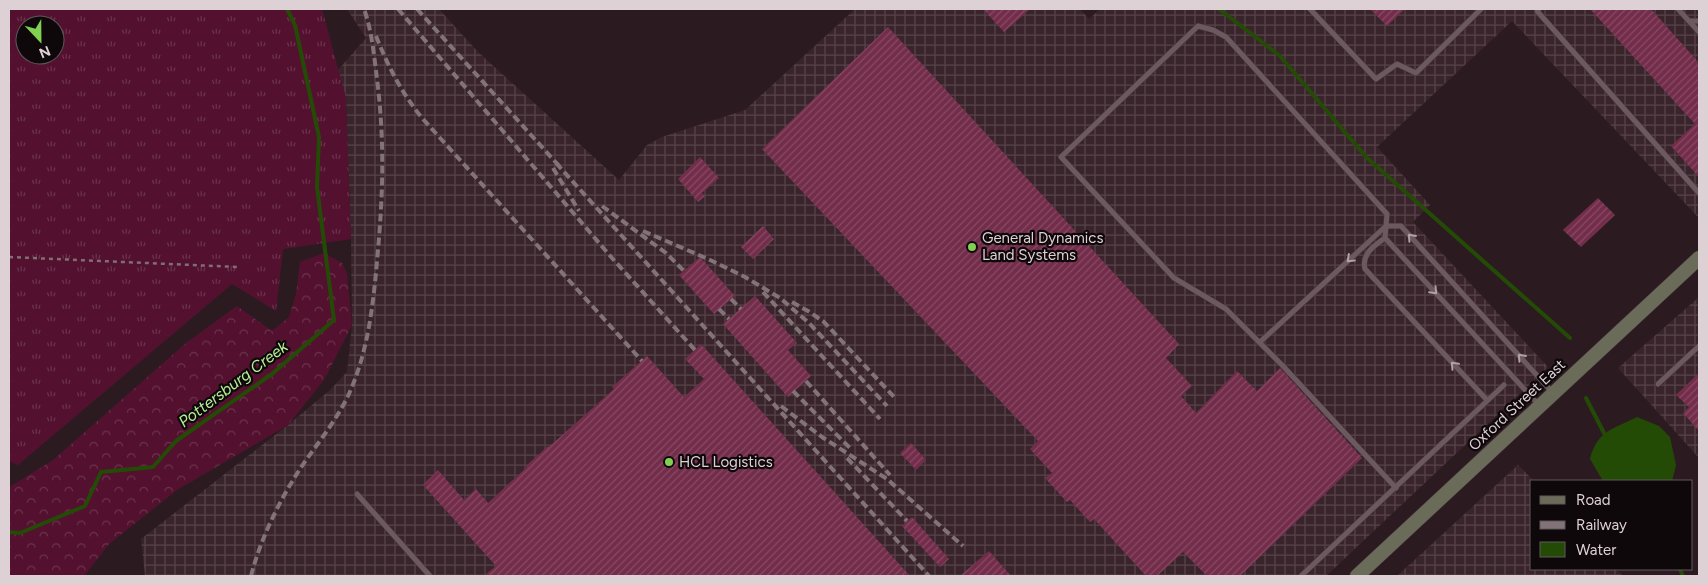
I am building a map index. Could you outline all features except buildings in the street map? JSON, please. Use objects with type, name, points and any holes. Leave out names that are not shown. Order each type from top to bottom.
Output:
[{"type":"main road","name":"Oxford Street East","points":[[1357,576],[1699,258]]},
{"type":"lane","points":[[1310,9],[1376,79],[1397,64],[1416,73],[1481,9]]},
{"type":"lane","points":[[1539,9],[1537,11],[1699,193]]},
{"type":"lane","points":[[1678,9],[1699,32]]},
{"type":"lane","points":[[1689,20],[1699,21]]},
{"type":"lane","points":[[1396,488],[1260,342],[1226,309],[1174,278],[1061,157],[1198,26],[1213,30],[1226,37],[1387,214],[1385,238],[1540,406]]},
{"type":"lane","points":[[1260,342],[1386,226],[1401,226],[1553,393]]},
{"type":"lane","points":[[1385,238],[1376,244],[1366,255],[1364,269],[1488,400]]},
{"type":"lane","points":[[1658,384],[1699,346]]},
{"type":"lane","points":[[1301,576],[1504,385]]},
{"type":"lane","points":[[357,494],[430,576]]},
{"type":"path","points":[[9,257],[238,267]]},
{"type":"shaded area","points":[[347,9],[439,9],[478,52],[619,180],[647,145],[662,137],[745,110],[855,9],[1080,9],[1089,19],[1100,9],[1699,9],[1699,215],[1698,217],[1512,21],[1377,147],[1430,205],[1413,222],[1548,367],[1326,576],[145,576],[141,539],[288,425],[330,390],[347,372],[352,325],[351,239],[346,98],[338,70],[366,38]]},
{"type":"shaded area","points":[[1699,297],[1699,458],[1618,368]]},
{"type":"shaded area","points":[[1518,465],[1533,480],[1530,480],[1530,570],[1617,570],[1623,576],[1397,576]]},
{"type":"green space","points":[[9,9],[322,9],[346,98],[351,239],[283,249],[276,311],[232,284],[18,465],[9,461]]},
{"type":"green space","points":[[324,253],[342,263],[347,273],[352,325],[324,380],[288,425],[177,490],[109,544],[84,576],[9,576],[9,484],[11,486],[53,460],[186,343],[237,306],[272,331],[289,317],[296,294],[300,262]]},
{"type":"water","points":[[1637,417],[1659,426],[1670,437],[1676,465],[1672,480],[1602,480],[1590,459],[1597,442],[1613,428]]},
{"type":"waterway","name":"Pottersburg Creek","points":[[9,532],[20,533],[85,506],[101,472],[153,467],[176,441],[272,374],[334,320],[317,187],[319,137],[295,25],[287,9]]},
{"type":"waterway","points":[[1219,9],[1280,56],[1366,157],[1570,338]]},
{"type":"waterway","points":[[1586,398],[1604,433]]},
{"type":"waterway","points":[[1680,570],[1683,576]]},
{"type":"railway","points":[[251,576],[260,547],[280,503],[346,400],[359,367],[368,332],[379,237],[382,148],[380,103],[374,53],[364,9]]},
{"type":"railway","points":[[398,9],[612,258],[695,350]]},
{"type":"railway","points":[[417,9],[560,167]]},
{"type":"railway","points":[[376,36],[396,78],[422,118],[642,361]]},
{"type":"railway","points":[[556,163],[929,576]]},
{"type":"railway","points":[[553,168],[579,211]]},
{"type":"railway","points":[[602,206],[666,253],[684,271]]},
{"type":"railway","points":[[643,231],[745,277],[780,298],[809,323],[887,406]]},
{"type":"railway","points":[[763,292],[880,419]]},
{"type":"railway","points":[[731,299],[741,309]]},
{"type":"railway","points":[[792,302],[824,322],[895,398]]},
{"type":"railway","points":[[719,309],[729,319]]},
{"type":"railway","points":[[806,381],[890,475]]},
{"type":"railway","points":[[793,391],[850,448]]},
{"type":"railway","points":[[781,406],[822,437],[887,479],[963,546]]},
{"type":"railway","points":[[847,458],[907,521]]},
{"type":"place","name":"General Dynamics Land Systems","points":[[972,247]]},
{"type":"place","name":"HCL Logistics","points":[[669,462]]}]
